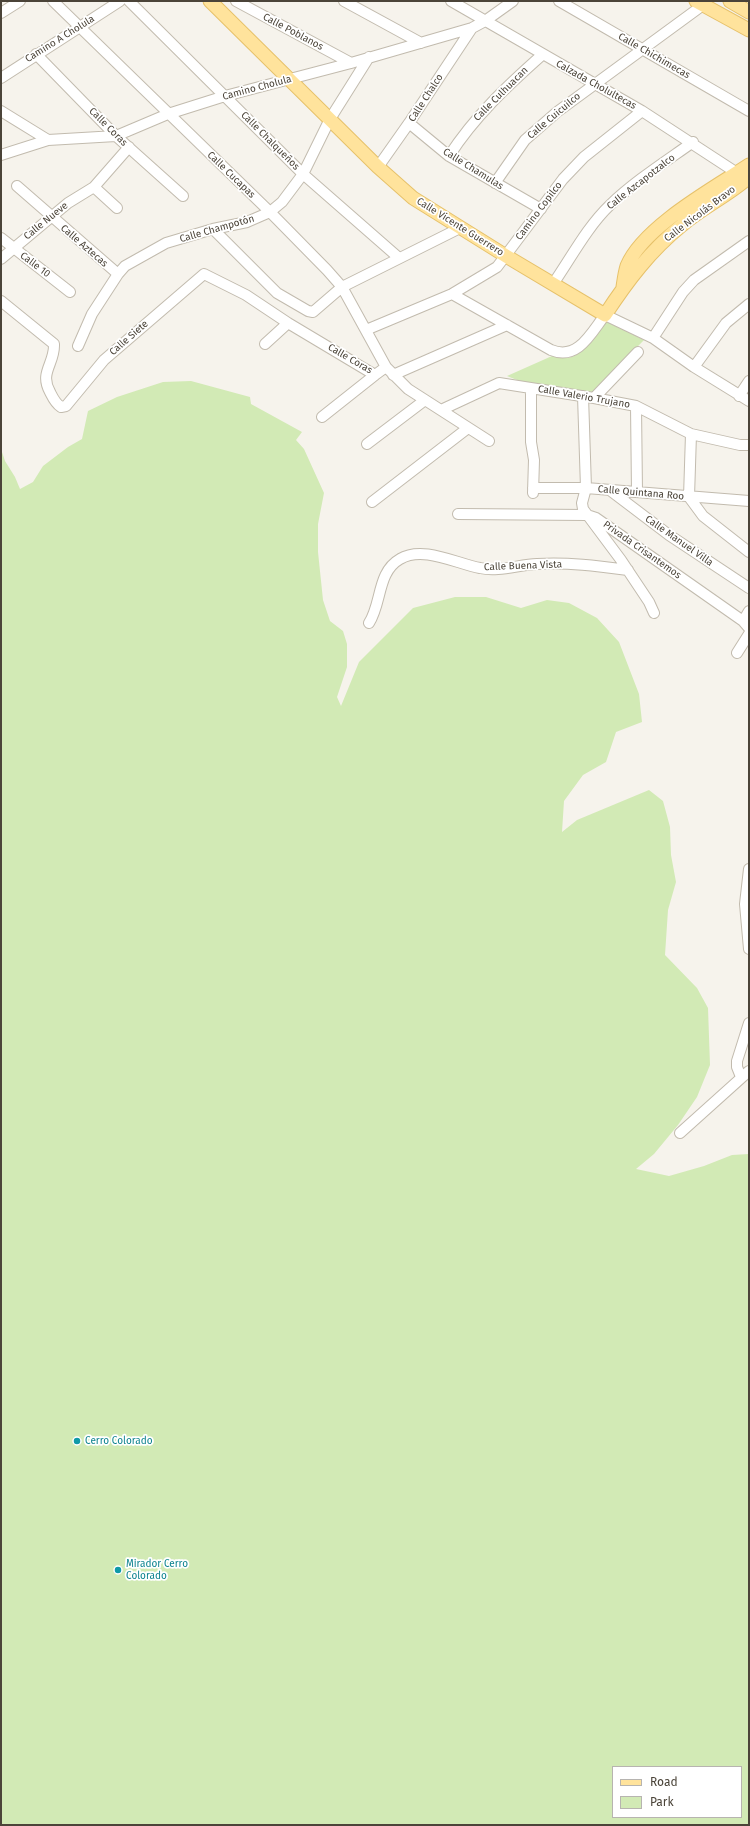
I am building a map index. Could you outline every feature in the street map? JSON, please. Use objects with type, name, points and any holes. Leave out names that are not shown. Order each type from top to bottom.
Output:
[{"type":"main road","name":"Calle Vicente Guerrero","points":[[210,1],[378,167],[413,198],[605,315]]},
{"type":"main road","points":[[730,1],[749,12]]},
{"type":"main road","points":[[699,3],[749,30]]},
{"type":"main road","name":"Calle Nicolás Bravo","points":[[605,315],[648,255],[683,224],[745,179],[749,165]]},
{"type":"street","points":[[1,13],[20,1]]},
{"type":"street","name":"Calle Cucapas","points":[[53,1],[270,212],[342,287],[389,371]]},
{"type":"street","name":"Camino A Cholula","points":[[1,78],[120,1]]},
{"type":"street","name":"Calle Chalqueños","points":[[129,1],[303,174],[399,258]]},
{"type":"street","name":"Calle Poblanos","points":[[236,1],[351,63]]},
{"type":"street","points":[[344,1],[420,43]]},
{"type":"street","name":"Calzada Cholultecas","points":[[451,1],[542,55],[642,111],[693,142],[745,179]]},
{"type":"street","name":"Camino Cholula","points":[[1,155],[48,140],[116,136],[168,114],[225,96],[351,63],[472,28],[485,21],[513,1]]},
{"type":"street","name":"Calle Chichimecas","points":[[559,1],[749,111]]},
{"type":"street","name":"Calle Cuicuilco","points":[[494,183],[525,140],[557,112],[593,84],[643,50],[699,3]]},
{"type":"street","name":"Calle Chalco","points":[[378,167],[472,28]]},
{"type":"street","name":"Calle Coras","points":[[36,54],[116,136],[183,196]]},
{"type":"street","name":"Calle Culhuacan","points":[[449,156],[464,134],[488,105],[542,55]]},
{"type":"street","name":"Calle Champotón","points":[[78,346],[92,314],[118,274],[125,266],[166,243],[213,229],[247,222],[270,212],[282,202],[303,174],[330,119],[369,57]]},
{"type":"street","points":[[1,111],[48,140]]},
{"type":"street","name":"Camino Copilco","points":[[366,330],[452,294],[497,267],[563,179],[580,161],[642,111]]},
{"type":"street","name":"Calle Chamulas","points":[[409,123],[449,156],[541,209]]},
{"type":"street","name":"Calle Azcapotzalco","points":[[553,284],[583,239],[609,205],[649,173],[693,142]]},
{"type":"street","name":"Calle Nueve","points":[[1,259],[68,203],[94,187],[129,147]]},
{"type":"street","name":"Calle Aztecas","points":[[17,186],[118,274]]},
{"type":"street","points":[[94,187],[116,208]]},
{"type":"street","points":[[213,229],[277,293],[308,311],[313,312],[342,287],[460,228]]},
{"type":"street","name":"Calle 10","points":[[1,238],[70,292]]},
{"type":"street","points":[[653,338],[683,292],[694,280],[749,241]]},
{"type":"street","name":"Calle Coras","points":[[204,274],[246,295],[288,323],[375,375],[389,371]]},
{"type":"street","name":"Calle Siete","points":[[1,301],[54,344],[54,353],[45,377],[45,384],[56,403],[61,407],[66,406],[104,360],[204,274]]},
{"type":"street","points":[[452,294],[507,325]]},
{"type":"street","points":[[694,367],[726,323],[749,304]]},
{"type":"street","name":"Calle Vicente Guerrero","points":[[605,315],[653,338],[694,367],[749,401]]},
{"type":"street","name":"Calle Nicolás Bravo","points":[[507,325],[551,350],[569,353],[581,345],[605,315]]},
{"type":"street","points":[[265,344],[288,323]]},
{"type":"street","points":[[489,441],[408,389],[389,371],[507,325]]},
{"type":"street","points":[[594,398],[638,352]]},
{"type":"street","points":[[322,417],[375,375]]},
{"type":"street","points":[[739,396],[749,381]]},
{"type":"street","name":"Calle Valerio Trujano","points":[[441,410],[499,383],[636,406],[691,434],[740,445],[749,445]]},
{"type":"street","name":"Calle Quintana Roo","points":[[532,388],[531,442],[534,460],[533,490],[586,488],[749,501]]},
{"type":"street","points":[[583,396],[586,488],[582,503],[587,515],[613,547],[649,602],[654,613]]},
{"type":"street","points":[[367,444],[425,400]]},
{"type":"street","points":[[636,406],[637,492]]},
{"type":"street","points":[[372,502],[468,428]]},
{"type":"street","points":[[691,434],[689,497],[703,516],[749,552]]},
{"type":"street","name":"Calle Manuel Villa","points":[[611,491],[669,536],[749,588]]},
{"type":"street","name":"Privada Crisantemos","points":[[458,514],[587,515],[602,521],[746,625]]},
{"type":"street","name":"Calle Buena Vista","points":[[369,623],[385,576],[392,565],[401,558],[411,555],[438,555],[486,569],[537,564],[593,565],[628,570]]},
{"type":"street","points":[[746,625],[749,611]]},
{"type":"street","points":[[737,653],[749,634]]},
{"type":"street","points":[[749,869],[745,904],[749,949]]},
{"type":"street","points":[[745,1074],[737,1067],[737,1061],[749,1023]]},
{"type":"street","points":[[680,1133],[745,1074],[745,1068],[749,1063]]},
{"type":"green space","points":[[607,322],[644,340],[593,392],[538,386],[507,376],[552,356],[568,358],[574,356],[580,352]]},
{"type":"green space","points":[[191,381],[250,397],[251,404],[302,432],[296,440],[304,449],[324,493],[318,524],[318,552],[323,600],[330,621],[343,631],[347,644],[347,667],[337,697],[341,706],[359,662],[413,608],[455,597],[486,597],[521,608],[547,600],[569,603],[597,618],[619,642],[639,694],[642,722],[616,732],[606,762],[583,775],[564,801],[562,832],[577,820],[649,790],[663,801],[670,827],[671,855],[676,882],[668,910],[665,955],[697,988],[708,1008],[710,1065],[697,1097],[678,1125],[654,1154],[636,1169],[669,1176],[704,1166],[732,1155],[749,1154],[749,1825],[1,1825],[1,449],[5,461],[15,477],[20,489],[33,482],[43,466],[68,447],[82,439],[88,411],[117,397],[163,382]]},
{"type":"place","name":"Cerro Colorado","points":[[77,1441]]},
{"type":"place","name":"Mirador Cerro Colorado","points":[[118,1570]]}]
